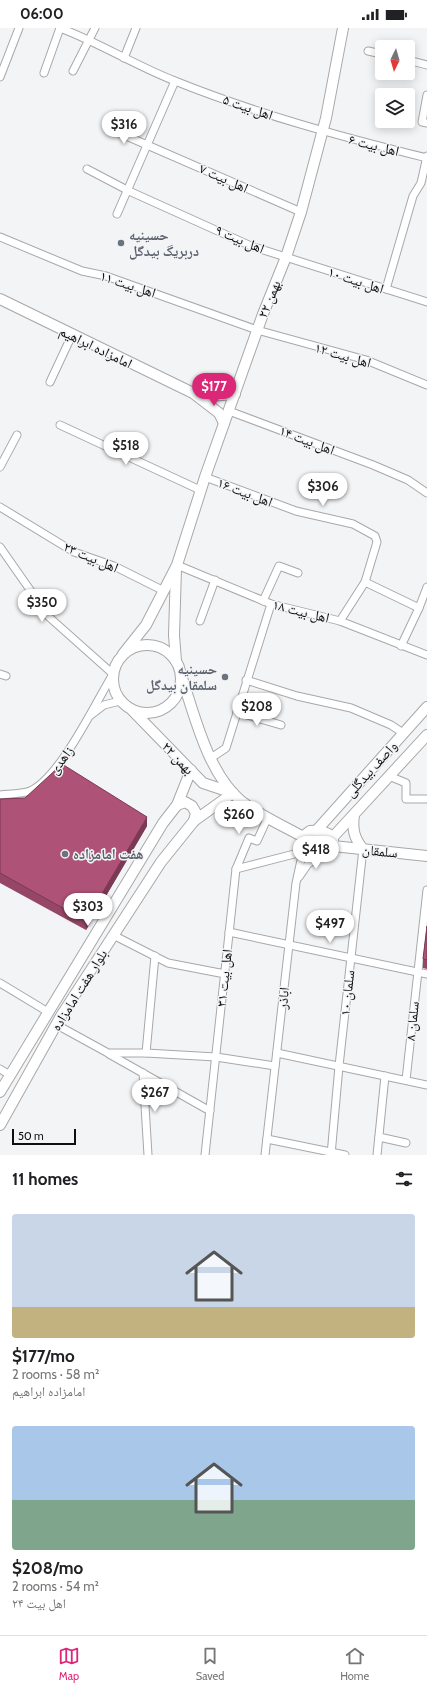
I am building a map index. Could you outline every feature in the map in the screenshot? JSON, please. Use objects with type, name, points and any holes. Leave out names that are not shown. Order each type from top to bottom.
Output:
[{"type":"street","points":[[0,77],[19,28]]},
{"type":"street","points":[[44,74],[60,28]]},
{"type":"street","name":"اهل بیت ۵","points":[[60,28],[89,39],[124,58],[175,81],[322,132]]},
{"type":"street","points":[[73,71],[95,28]]},
{"type":"street","points":[[124,58],[136,28]]},
{"type":"street","name":"۲۲ بهمن","points":[[123,654],[146,625],[176,565],[200,490],[234,394],[257,330],[286,257],[301,212],[322,132],[343,28]]},
{"type":"street","points":[[368,51],[375,52]]},
{"type":"street","points":[[415,62],[427,65]]},
{"type":"street","points":[[117,214],[175,81]]},
{"type":"street","points":[[427,95],[422,122],[427,123]]},
{"type":"street","name":"اهل بیت ۷","points":[[108,128],[148,144],[301,212]]},
{"type":"street","name":"اهل بیت ۶","points":[[322,132],[427,157]]},
{"type":"street","points":[[386,290],[413,196],[421,183],[427,157]]},
{"type":"street","name":"اهل بیت ۹","points":[[87,169],[128,190],[251,246],[286,257]]},
{"type":"street","name":"اهل بیت ۱۱","points":[[0,237],[82,271],[112,278],[257,330]]},
{"type":"street","name":"اهل بیت ۱۰","points":[[286,257],[427,302]]},
{"type":"street","name":"امامزاده ابراهیم","points":[[0,299],[72,336],[193,394],[219,413],[224,423]]},
{"type":"street","name":"اهل بیت ۱۲","points":[[257,330],[366,360],[427,385]]},
{"type":"street","points":[[50,382],[72,336]]},
{"type":"street","name":"امامزاده ابراهیم","points":[[193,394],[209,396],[234,394]]},
{"type":"street","name":"اهل بیت ۱۴","points":[[229,411],[373,465],[408,480],[427,493]]},
{"type":"street","points":[[60,425],[200,490]]},
{"type":"street","points":[[0,467],[17,435]]},
{"type":"street","points":[[0,449],[7,453]]},
{"type":"street","name":"اهل بیت ۱۶","points":[[205,477],[296,511],[353,524],[375,536],[377,542],[366,582],[340,621]]},
{"type":"street","name":"اهل بیت ۲۳","points":[[0,507],[74,552],[114,566],[164,591]]},
{"type":"street","points":[[0,547],[49,617],[113,674]]},
{"type":"street","name":"۲۲ بهمن","points":[[176,565],[174,635],[176,661]]},
{"type":"street","name":"اهل بیت ۱۸","points":[[176,565],[271,604],[340,621],[427,655]]},
{"type":"street","points":[[263,601],[278,566],[298,573]]},
{"type":"street","points":[[200,621],[215,580]]},
{"type":"street","points":[[366,582],[419,608]]},
{"type":"street","points":[[401,646],[427,587]]},
{"type":"street","points":[[212,758],[226,748],[271,604]]},
{"type":"street","points":[[152,645],[166,650],[176,661],[181,676],[179,690],[172,702],[160,710],[146,713],[132,710],[120,701],[114,688],[113,674],[116,663],[123,654],[136,646],[152,645]]},
{"type":"street","name":"زاهدی","points":[[0,795],[30,791],[43,783],[72,745],[113,674]]},
{"type":"street","name":"۲۲ بهمن","points":[[181,676],[202,738],[224,783],[242,802],[305,840]]},
{"type":"street","points":[[246,680],[297,696],[351,708],[391,725],[403,733]]},
{"type":"street","name":"زاهدی","points":[[87,717],[104,705],[120,701]]},
{"type":"street","name":"واصف بیدگلی","points":[[316,831],[427,707]]},
{"type":"street","name":"۲۲ بهمن","points":[[132,710],[203,783],[233,793]]},
{"type":"street","points":[[237,712],[281,725]]},
{"type":"street","name":"واصف بیدگلی","points":[[332,844],[354,815],[427,735]]},
{"type":"street","name":"بلوار هفت امامزاده","points":[[0,1093],[163,823],[177,805],[190,770]]},
{"type":"street","points":[[390,776],[406,783],[406,799],[427,799]]},
{"type":"street","name":"بلوار هفت امامزاده","points":[[0,1125],[57,1025],[161,862],[194,821],[233,793]]},
{"type":"street","points":[[177,805],[185,802],[192,806],[196,813],[194,821]]},
{"type":"street","points":[[354,815],[354,833],[356,840],[363,849]]},
{"type":"street","name":"اهل بیت ۳۱","points":[[205,1155],[236,869],[249,838],[257,841],[268,817]]},
{"type":"street","points":[[316,831],[329,833],[332,844],[317,851],[307,846],[305,840],[310,832],[316,831]]},
{"type":"street","name":"اباذر","points":[[265,1155],[296,883],[305,840]]},
{"type":"street","points":[[296,883],[308,864],[332,844]]},
{"type":"street","name":"سلمقان","points":[[332,844],[427,856]]},
{"type":"street","name":"سلمان ۱۰","points":[[332,1154],[339,1066],[363,849]]},
{"type":"street","points":[[236,869],[302,852]]},
{"type":"street","name":"سلمان ۸","points":[[406,1080],[427,890]]},
{"type":"street","points":[[229,932],[427,974]]},
{"type":"street","points":[[113,935],[168,963],[225,974]]},
{"type":"street","points":[[146,1053],[155,956]]},
{"type":"street","points":[[0,982],[48,1012]]},
{"type":"street","points":[[57,1025],[210,1111]]},
{"type":"street","points":[[108,1053],[146,1053],[216,1057],[275,1066]]},
{"type":"street","points":[[277,1053],[427,1085]]},
{"type":"street","points":[[0,1069],[10,1075]]},
{"type":"street","points":[[143,1073],[148,1155]]},
{"type":"street","points":[[377,1155],[385,1076]]},
{"type":"street","points":[[0,1093],[13,1101]]},
{"type":"street","points":[[379,1137],[406,1143]]},
{"type":"street","points":[[267,1139],[332,1154],[345,1155]]},
{"type":"green space","points":[[313,835],[328,838],[330,844],[323,848],[309,844]]},
{"type":"building","name":"هفت امامزاده","points":[[62,764],[147,817],[86,921],[0,873],[0,799],[25,798]]},
{"type":"building","points":[[427,926],[427,960],[423,959]]},
{"type":"place","name":"حسینیه دربریگ بیدگل","points":[[121,243]]},
{"type":"place","name":"حسینیه سلمقان بیدگل","points":[[225,677]]},
{"type":"place","name":"هفت امامزاده","points":[[65,854]]}]
